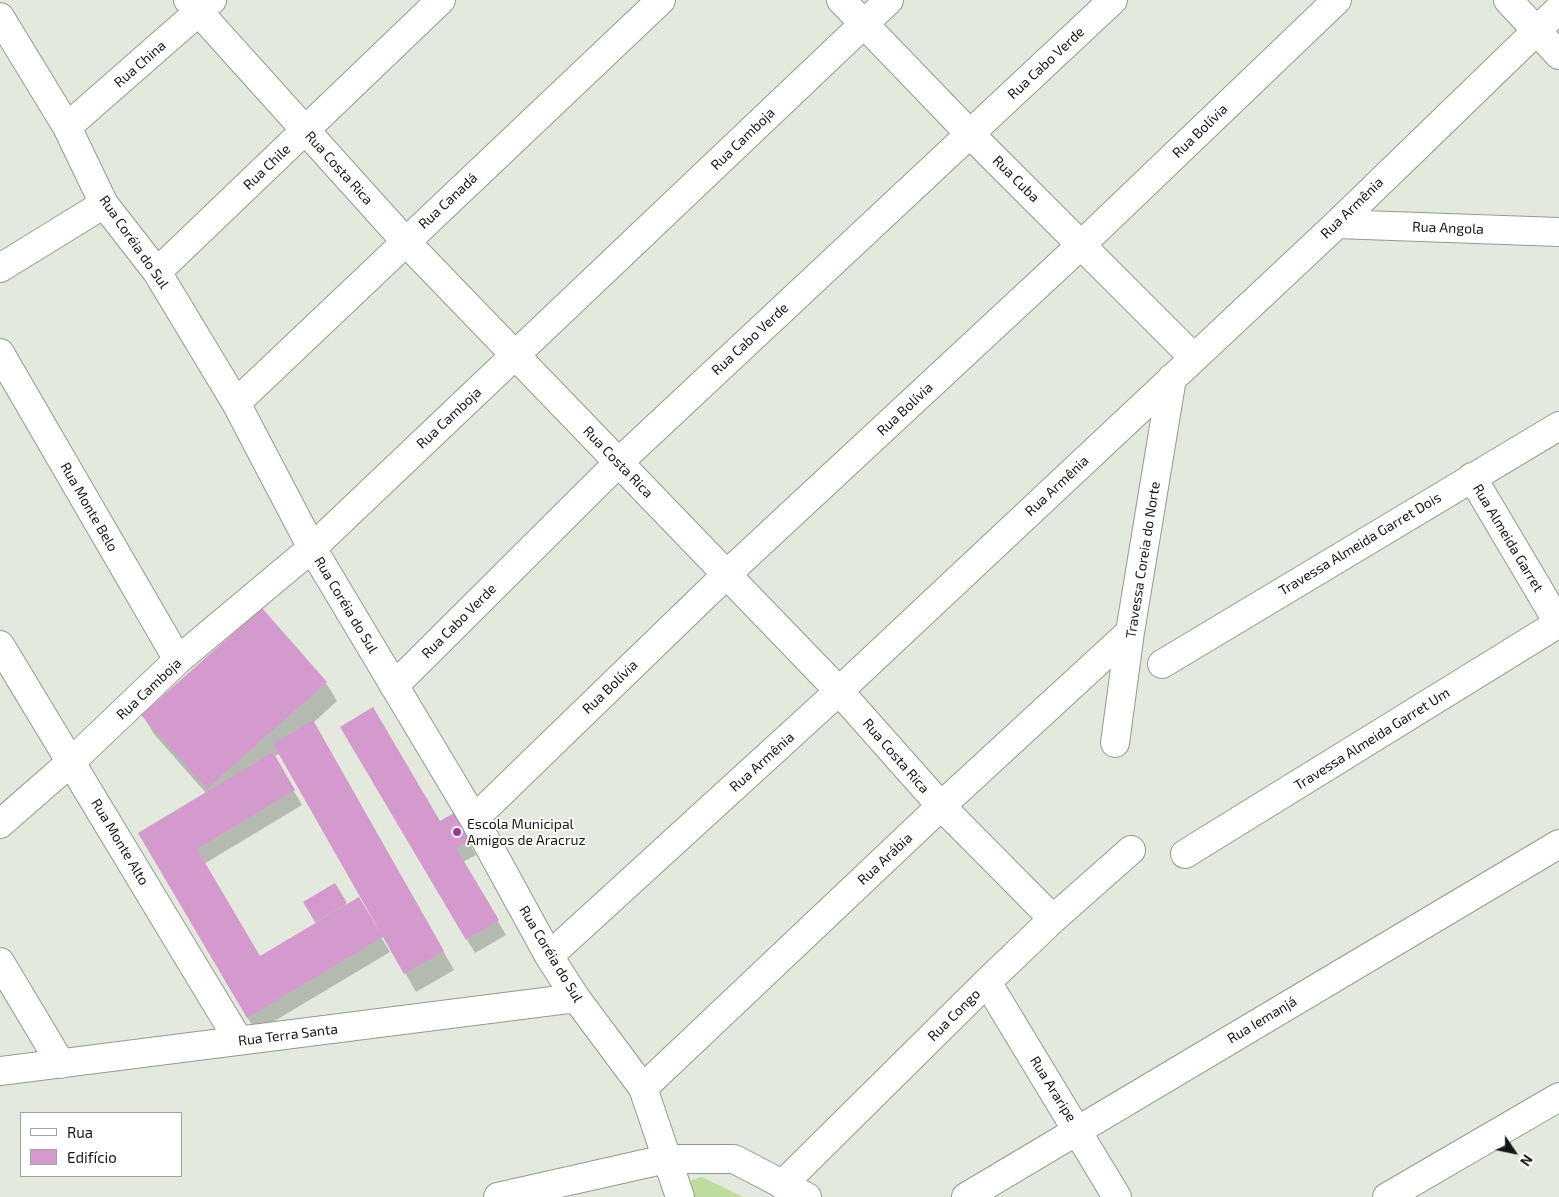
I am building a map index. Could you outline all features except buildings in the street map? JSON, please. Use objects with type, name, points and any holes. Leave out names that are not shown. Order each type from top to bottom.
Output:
[{"type":"street","name":"Rua Chile","points":[[157,272],[441,0]]},
{"type":"street","name":"Rua Canadá","points":[[236,403],[661,0]]},
{"type":"street","name":"Rua Cuba","points":[[840,0],[862,25],[1193,357]]},
{"type":"street","name":"Rua Camboja","points":[[0,824],[72,761],[178,660],[312,548],[888,0]]},
{"type":"street","name":"Rua Cabo Verde","points":[[394,686],[618,463],[1113,0]]},
{"type":"street","name":"Rua Bolívia","points":[[474,819],[727,574],[1081,245],[1337,0]]},
{"type":"street","points":[[1508,0],[1559,55]]},
{"type":"street","name":"Rua Costa Rica","points":[[199,4],[305,131],[406,242],[839,691],[941,806],[1052,919]]},
{"type":"street","name":"Rua China","points":[[68,127],[199,4]]},
{"type":"street","name":"Rua Armênia","points":[[550,956],[839,691],[1336,224],[1559,9]]},
{"type":"street","name":"Rua Coréia do Sul","points":[[0,17],[68,127],[104,204],[157,272],[236,403],[312,548],[474,819],[550,956],[576,998],[642,1088],[680,1197]]},
{"type":"street","points":[[0,268],[104,204]]},
{"type":"street","name":"Rua Angola","points":[[1336,224],[1557,230]]},
{"type":"street","name":"Rua Monte Belo","points":[[0,353],[178,660]]},
{"type":"street","name":"Travessa Coreia do Norte","points":[[1115,743],[1130,632],[1172,378]]},
{"type":"street","name":"Travessa Almeida Garret Dois","points":[[1162,664],[1559,426]]},
{"type":"street","name":"Rua Almeida Garret","points":[[1472,478],[1559,624]]},
{"type":"street","name":"Travessa Almeida Garret Um","points":[[1185,854],[1559,624]]},
{"type":"street","name":"Rua Arábia","points":[[642,1088],[941,806],[1130,632]]},
{"type":"street","name":"Rua Monte Alto","points":[[0,645],[72,761],[239,1041]]},
{"type":"street","name":"Rua Iemanjá","points":[[966,1197],[1559,844]]},
{"type":"street","name":"Rua Congo","points":[[782,1185],[1052,919],[1131,850]]},
{"type":"street","points":[[0,962],[61,1064]]},
{"type":"street","name":"Rua Araripe","points":[[987,982],[1117,1197]]},
{"type":"street","name":"Rua Terra Santa","points":[[0,1072],[576,998]]},
{"type":"street","points":[[1387,1197],[1559,1097]]},
{"type":"street","points":[[498,1197],[666,1159],[734,1159],[807,1197]]},
{"type":"green space","points":[[702,1177],[743,1197],[692,1197],[686,1182]]},
{"type":"place","name":"Escola Municipal Amigos de Aracruz","points":[[457,832]]}]
